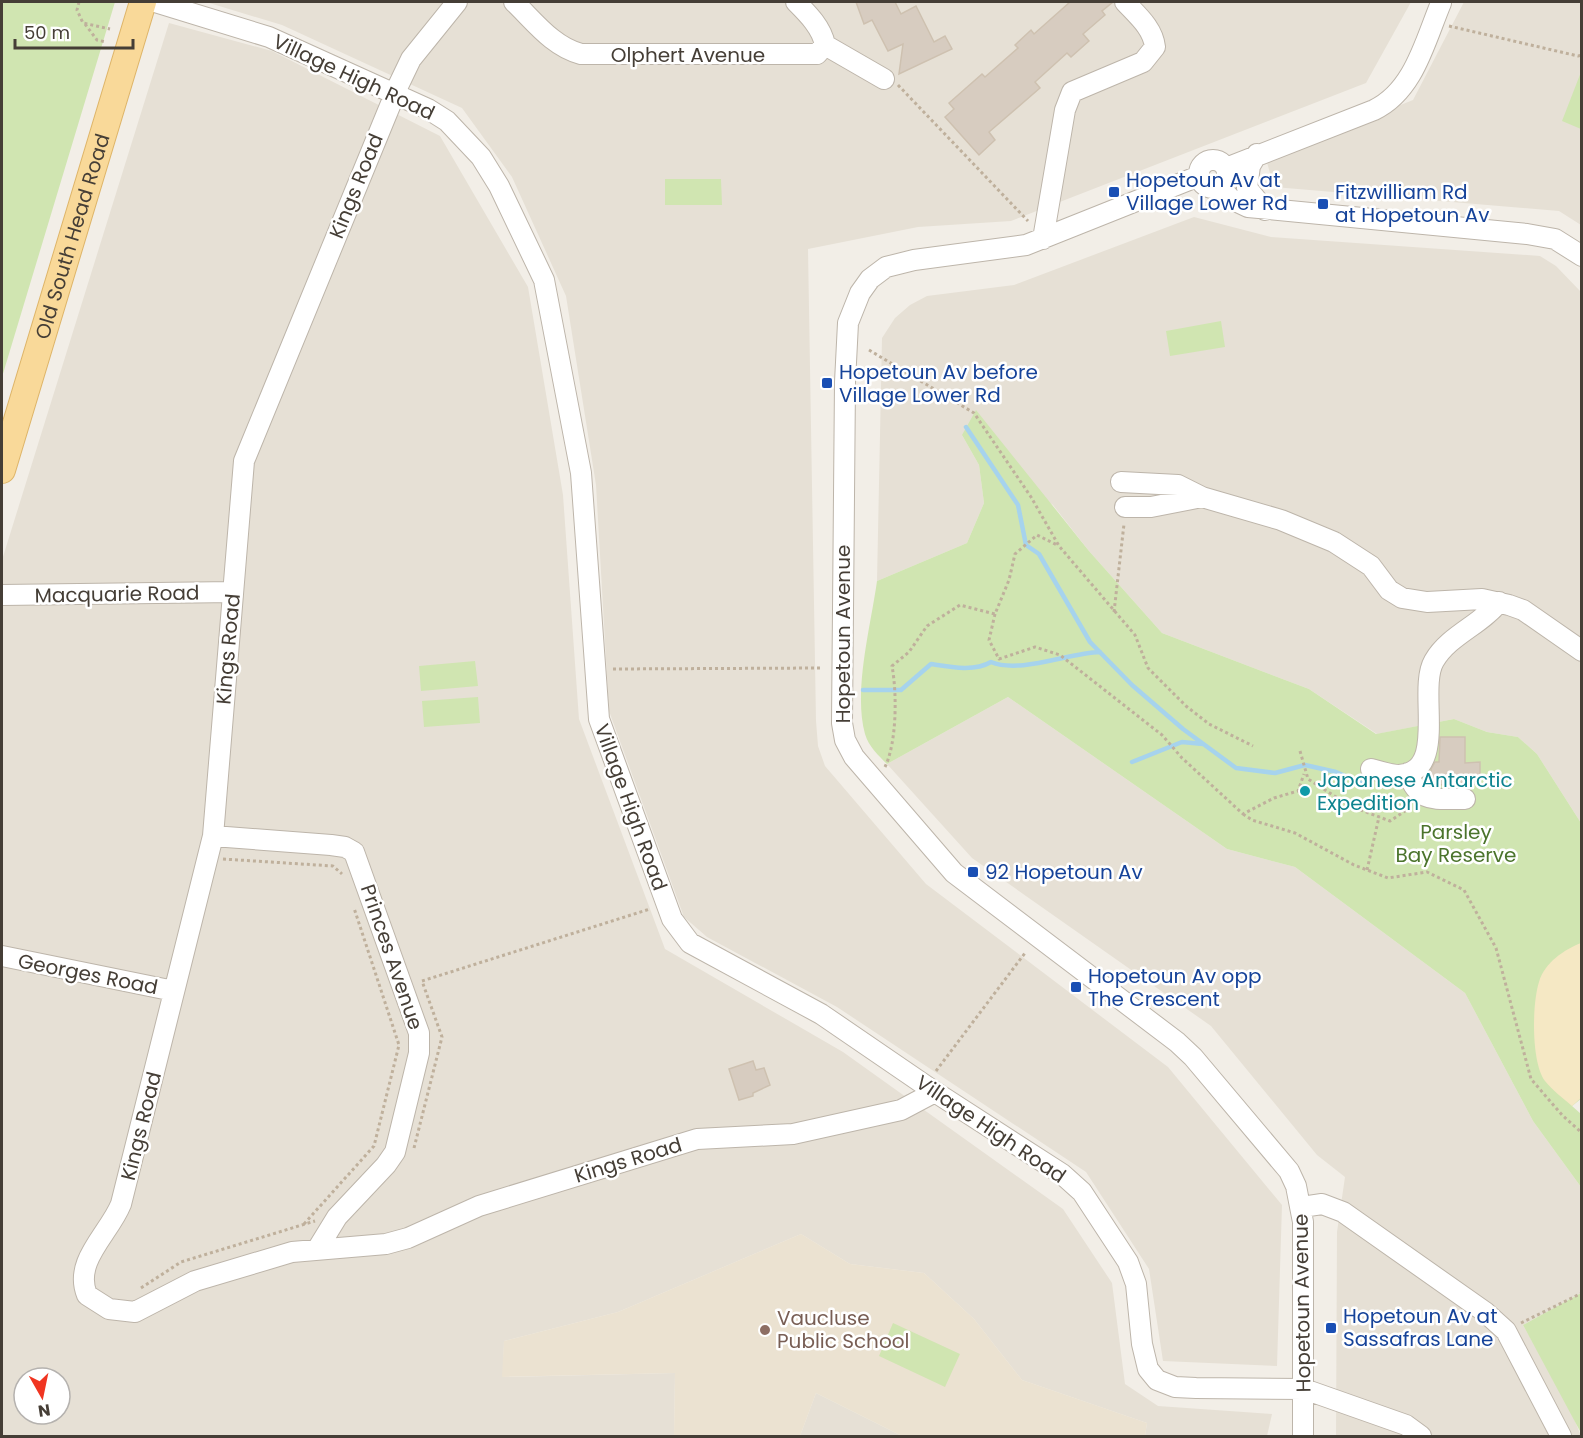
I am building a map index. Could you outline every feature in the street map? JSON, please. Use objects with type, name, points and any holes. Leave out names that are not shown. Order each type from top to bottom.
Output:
[{"type":"main road","name":"Old South Head Road","points":[[2,470],[143,2]]},
{"type":"street","name":"Village High Road","points":[[155,2],[269,37],[396,93],[447,121],[482,157],[499,186],[544,280],[581,473],[599,719],[672,919],[690,943],[821,1014],[930,1089],[1062,1174],[1082,1192],[1128,1262],[1136,1284],[1144,1353],[1148,1369],[1157,1380],[1175,1387],[1304,1389],[1406,1425],[1420,1437]]},
{"type":"street","points":[[396,93],[411,59],[457,2]]},
{"type":"street","name":"Olphert Avenue","points":[[514,2],[555,42],[565,49],[581,54],[808,54],[822,52],[825,45]]},
{"type":"street","points":[[796,2],[817,27],[825,45],[884,79]]},
{"type":"street","points":[[1037,232],[1065,110],[1072,92],[1143,62],[1155,47],[1154,38],[1148,27],[1125,2]]},
{"type":"street","points":[[1226,168],[1374,110],[1392,99],[1410,76],[1444,2]]},
{"type":"street","name":"Kings Road","points":[[396,93],[244,461],[213,836],[121,1204],[115,1220],[86,1262],[82,1273],[87,1295],[109,1309],[135,1312],[195,1281],[292,1252],[386,1244],[408,1238],[479,1206],[697,1139],[793,1134],[901,1110],[930,1089]]},
{"type":"street","points":[[1257,154],[1250,165],[1247,188],[1265,210]]},
{"type":"street","points":[[1211,160],[1220,161],[1226,168],[1225,181],[1219,186],[1206,186],[1199,176],[1200,167],[1211,160]]},
{"type":"street","name":"Hopetoun Avenue","points":[[1199,176],[1037,232],[1011,249],[914,260],[886,267],[870,279],[852,308],[848,323],[844,382],[843,732],[858,762],[954,873],[1177,1042],[1193,1057],[1289,1172],[1302,1207],[1303,1437]]},
{"type":"street","points":[[1219,186],[1238,203],[1265,210],[1527,234],[1555,239],[1581,256]]},
{"type":"street","points":[[1121,482],[1178,485],[1202,497],[1281,520],[1334,542],[1371,566],[1389,590],[1402,598],[1428,603],[1468,599],[1498,602],[1523,610],[1581,651]]},
{"type":"street","points":[[1125,507],[1151,507],[1202,497]]},
{"type":"street","name":"Macquarie Road","points":[[2,595],[233,592]]},
{"type":"street","points":[[1371,769],[1397,775],[1408,773],[1423,761],[1429,740],[1427,685],[1432,663],[1461,632],[1498,602]]},
{"type":"street","points":[[1408,773],[1413,789],[1425,798],[1466,799]]},
{"type":"street","name":"Princes Avenue","points":[[213,836],[332,845],[345,847],[354,852],[403,986],[421,1043],[394,1152],[386,1165],[337,1217],[318,1248]]},
{"type":"street","name":"Georges Road","points":[[2,956],[174,991]]},
{"type":"street","points":[[1302,1207],[1322,1204],[1343,1212],[1485,1312],[1506,1331],[1561,1437]]},
{"type":"path","points":[[80,2],[77,10],[83,23],[97,40],[106,42]]},
{"type":"path","points":[[1433,22],[1578,56],[1581,54]]},
{"type":"path","points":[[83,23],[110,28]]},
{"type":"path","points":[[884,79],[896,82],[1037,232]]},
{"type":"path","points":[[868,350],[974,413],[1031,497],[1059,546],[1135,635],[1148,668],[1186,706],[1209,724],[1253,746]]},
{"type":"path","points":[[1114,612],[1125,507]]},
{"type":"path","points":[[1059,546],[1037,535],[1015,554],[989,640],[999,659],[1035,647],[1060,655],[1065,662],[1162,735],[1182,758],[1252,820],[1295,833],[1367,870],[1388,878],[1427,872],[1464,890],[1496,948],[1532,1079],[1562,1115],[1581,1133]]},
{"type":"path","points":[[889,760],[894,724],[893,695],[896,688],[892,666],[909,652],[927,626],[960,605],[995,614]]},
{"type":"path","points":[[595,669],[821,668]]},
{"type":"path","points":[[1299,751],[1304,774],[1308,779],[1350,806],[1379,817],[1390,821],[1425,798]]},
{"type":"path","points":[[1243,814],[1274,798],[1298,791],[1304,774]]},
{"type":"path","points":[[1367,870],[1379,817]]},
{"type":"path","points":[[219,858],[333,866],[340,870],[343,877]]},
{"type":"path","points":[[304,1224],[374,1146],[399,1045],[351,898]]},
{"type":"path","points":[[403,986],[666,904]]},
{"type":"path","points":[[930,1089],[1025,953]]},
{"type":"path","points":[[135,1291],[181,1262],[304,1224],[337,1217]]},
{"type":"path","points":[[1506,1331],[1581,1293]]},
{"type":"shaded area","points":[[206,2],[1411,2],[1366,83],[1011,221],[918,227],[808,249],[816,721],[818,746],[825,766],[926,884],[1168,1067],[1282,1205],[1277,1366],[1163,1361],[1149,1269],[1086,1172],[837,1007],[707,937],[684,917],[609,711],[596,485],[566,296],[512,177],[462,108],[282,25]]},
{"type":"shaded area","points":[[1464,2],[1581,2],[1581,225],[1559,211],[1274,187],[1266,159],[1413,100]]},
{"type":"shaded area","points":[[169,23],[272,51],[440,136],[528,287],[563,495],[579,719],[665,949],[843,1052],[1063,1209],[1112,1283],[1125,1384],[1158,1406],[1272,1414],[1267,1436],[1145,1436],[1147,1423],[1022,1380],[974,1319],[924,1273],[850,1264],[801,1234],[618,1312],[504,1341],[503,1377],[675,1373],[674,1436],[2,1436],[2,560]]},
{"type":"shaded area","points":[[1194,217],[1271,237],[1540,256],[1556,266],[1581,292],[1581,823],[1537,754],[1518,737],[1487,732],[1454,719],[1377,734],[1309,689],[1162,633],[1089,551],[1053,505],[962,435],[979,465],[984,503],[967,543],[877,581],[882,338],[895,318],[910,305],[927,296],[1014,285]]},
{"type":"shaded area","points":[[1008,697],[1227,849],[1295,867],[1465,993],[1533,1121],[1581,1187],[1581,1293],[1523,1325],[1569,1406],[1581,1436],[1336,1436],[1337,1232],[1345,1177],[1317,1155],[1211,1026],[972,858],[887,764]]},
{"type":"shaded area","name":"Vaucluse Public School","points":[[801,1234],[850,1264],[924,1273],[974,1319],[1022,1380],[1147,1423],[1145,1436],[902,1436],[816,1393],[800,1436],[674,1436],[675,1373],[502,1377],[504,1341],[618,1312]]},
{"type":"shaded area","points":[[816,1393],[902,1436],[800,1436]]},
{"type":"green space","points":[[2,2],[115,2],[2,377]]},
{"type":"green space","points":[[1581,72],[1581,129],[1562,121]]},
{"type":"green space","points":[[665,179],[721,179],[722,205],[665,205]]},
{"type":"green space","points":[[1221,321],[1225,347],[1170,356],[1166,331]]},
{"type":"green space","name":"Parsley Bay Reserve","points":[[976,410],[1089,551],[1162,633],[1309,689],[1376,734],[1454,719],[1487,732],[1518,737],[1537,754],[1581,823],[1582,1098],[1572,1106],[1581,1114],[1581,1187],[1533,1121],[1465,993],[1295,867],[1227,849],[1008,697],[887,764],[874,750],[865,734],[861,698],[864,658],[877,581],[967,543],[984,503],[979,465],[962,435]]},
{"type":"green space","points":[[475,661],[478,686],[421,691],[419,666]]},
{"type":"green space","points":[[478,697],[480,723],[424,727],[422,701]]},
{"type":"green space","points":[[1581,1293],[1581,1433],[1523,1325]]},
{"type":"green space","points":[[893,1323],[960,1354],[945,1387],[879,1356]]},
{"type":"sand","points":[[1581,943],[1581,1098],[1572,1106],[1554,1091],[1540,1072],[1535,1047],[1534,1018],[1539,982],[1546,968],[1562,953]]},
{"type":"building","points":[[856,2],[895,2],[901,14],[916,6],[934,42],[945,36],[952,49],[899,74],[903,44],[888,51],[872,20],[864,24]]},
{"type":"building","points":[[1070,2],[1113,2],[1102,11],[1105,15],[1083,34],[1089,41],[1071,57],[1067,53],[1035,82],[1040,88],[989,132],[995,140],[979,155],[945,117],[954,109],[949,103],[982,74],[985,77],[1018,48],[1015,45],[1031,30],[1034,34]]},
{"type":"building","points":[[1440,737],[1465,737],[1465,763],[1480,762],[1480,784],[1431,785],[1431,769],[1435,762],[1439,762]]},
{"type":"building","points":[[753,1061],[756,1070],[764,1068],[770,1085],[753,1093],[753,1096],[739,1100],[729,1069]]},
{"type":"waterway","points":[[966,427],[1018,505],[1026,545],[1039,554],[1090,642],[1132,685],[1183,729],[1236,768],[1275,773],[1305,765],[1336,772],[1364,784]]},
{"type":"waterway","points":[[863,690],[901,690],[931,664],[962,668],[977,667],[991,662],[1016,666],[1100,652]]},
{"type":"waterway","points":[[1132,762],[1182,742],[1203,744]]},
{"type":"place","name":"Hopetoun Av at Village Lower Rd","points":[[1114,192]]},
{"type":"place","name":"Fitzwilliam Rd at Hopetoun Av","points":[[1323,204]]},
{"type":"place","name":"Hopetoun Av before Village Lower Rd","points":[[827,383]]},
{"type":"place","name":"Japanese Antarctic Expedition","points":[[1305,791]]},
{"type":"place","name":"92 Hopetoun Av","points":[[973,872]]},
{"type":"place","name":"Hopetoun Av opp The Crescent","points":[[1076,987]]},
{"type":"place","name":"Hopetoun Av at Sassafras Lane","points":[[1331,1328]]},
{"type":"place","name":"Vaucluse Public School","points":[[765,1330]]}]
